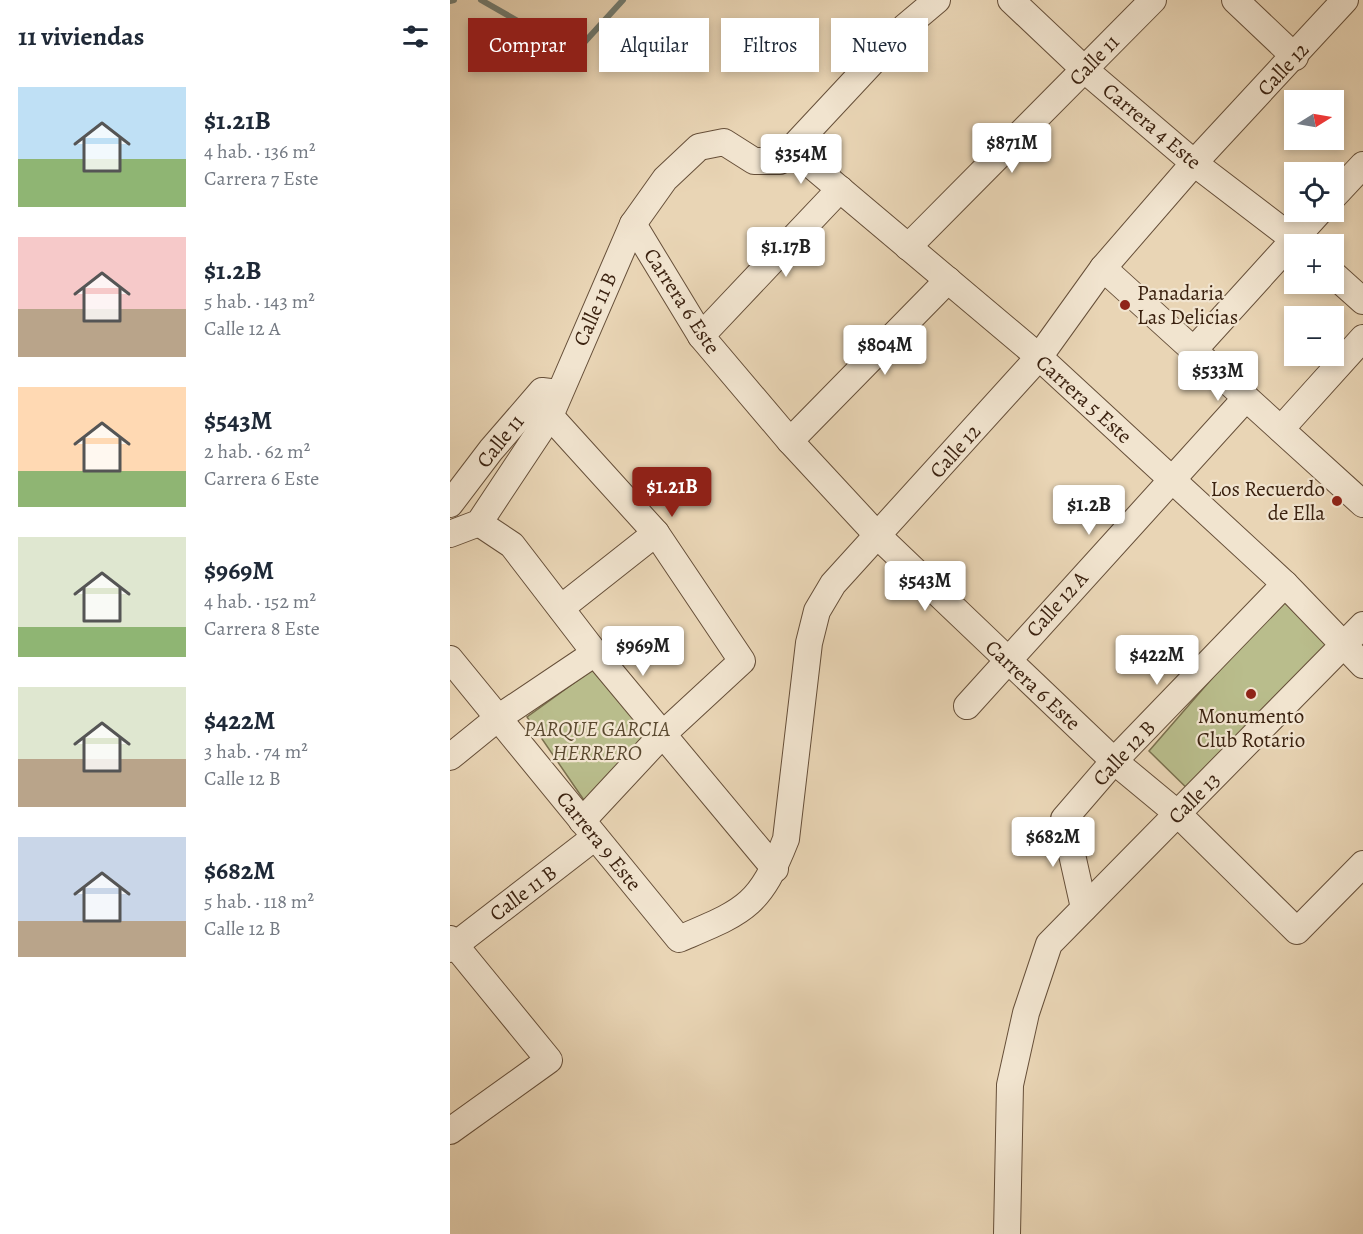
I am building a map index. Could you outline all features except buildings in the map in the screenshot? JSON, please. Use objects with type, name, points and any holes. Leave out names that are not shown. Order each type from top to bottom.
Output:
[{"type":"street","name":"Calle 11 B","points":[[479,523],[554,405],[633,224],[664,179],[699,147],[724,142],[754,161],[780,161],[905,27],[937,0]]},
{"type":"street","name":"Carrera 4 Este","points":[[1011,0],[1085,70],[1194,163],[1286,234]]},
{"type":"street","name":"Calle 11","points":[[908,246],[1153,0]]},
{"type":"street","points":[[1235,0],[1295,57]]},
{"type":"street","name":"Calle 12","points":[[679,939],[735,915],[761,893],[775,869],[786,839],[809,643],[817,611],[832,584],[879,537],[1039,357],[1103,268],[1194,163],[1295,57],[1345,0]]},
{"type":"street","name":"Carrera 5 Este","points":[[791,148],[1039,357],[1285,584],[1363,665]]},
{"type":"street","points":[[1344,185],[1363,165]]},
{"type":"street","points":[[701,336],[840,189]]},
{"type":"street","points":[[1302,234],[1311,222]]},
{"type":"street","name":"Carrera 6 Este","points":[[633,224],[701,336],[790,441],[879,537],[1114,761],[1178,814],[1297,931],[1363,864]]},
{"type":"street","points":[[1192,352],[1284,255]]},
{"type":"street","points":[[1103,268],[1192,352],[1363,504]]},
{"type":"street","points":[[790,441],[948,280]]},
{"type":"street","points":[[1344,283],[1363,301]]},
{"type":"street","points":[[1281,429],[1363,338]]},
{"type":"street","name":"Calle 11","points":[[450,504],[491,450],[542,391],[554,405]]},
{"type":"street","name":"Calle 12 A","points":[[967,706],[1006,660],[1246,398]]},
{"type":"street","points":[[554,405],[656,533],[561,608]]},
{"type":"street","points":[[450,534],[479,523],[512,545],[595,653],[775,869]]},
{"type":"street","name":"Calle 11 B","points":[[452,944],[589,829],[663,734],[742,662],[656,533]]},
{"type":"street","name":"Calle 12 B","points":[[1084,908],[1064,819],[1114,761],[1285,584]]},
{"type":"street","name":"Calle 13","points":[[1007,1234],[1010,1085],[1026,1013],[1049,944],[1363,625]]},
{"type":"street","points":[[450,757],[498,718],[595,653]]},
{"type":"street","name":"Carrera 9 Este","points":[[450,659],[679,939]]},
{"type":"street","points":[[452,944],[549,1060],[452,1127]]},
{"type":"green space","points":[[1287,592],[1339,644],[1201,802],[1149,751]]},
{"type":"green space","name":"PARQUE GARCIA HERRERO","points":[[592,670],[659,744],[590,809],[527,717]]},
{"type":"waterway","points":[[450,1],[454,0]]},
{"type":"waterway","points":[[481,0],[537,32],[581,46],[623,0]]},
{"type":"place","name":"Panadaria Las Delicias","points":[[1125,305]]},
{"type":"place","name":"Los Recuerdo de Ella","points":[[1337,501]]},
{"type":"place","name":"Monumento Club Rotario","points":[[1251,694]]}]
